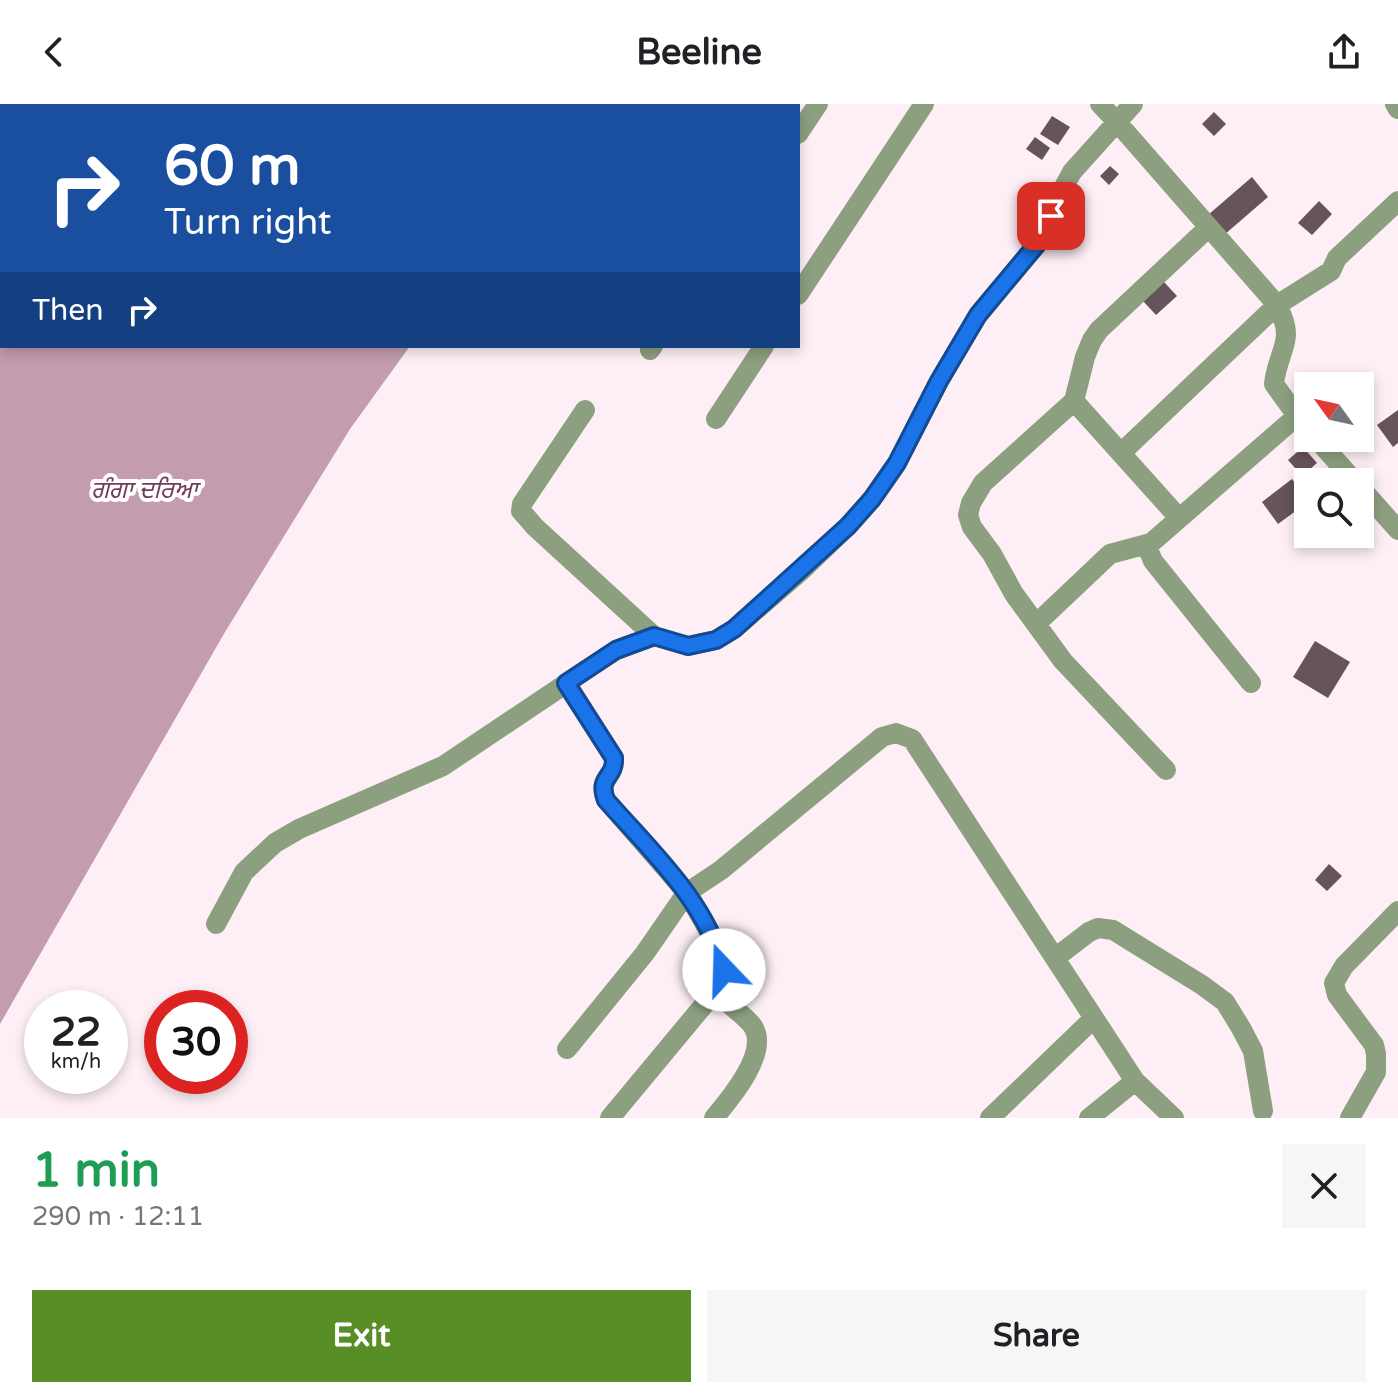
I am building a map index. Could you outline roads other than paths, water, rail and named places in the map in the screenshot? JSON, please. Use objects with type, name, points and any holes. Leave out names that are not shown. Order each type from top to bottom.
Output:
[{"type":"street","points":[[800,131],[818,104]]},
{"type":"street","points":[[800,292],[924,104]]},
{"type":"street","points":[[1100,104],[1277,305],[1288,333],[1274,384],[1294,411]]},
{"type":"street","points":[[585,410],[522,504],[521,511],[654,636],[688,646],[716,640],[734,629],[848,526],[872,499],[897,463],[939,381],[978,315],[1043,237],[1072,172],[1133,104]]},
{"type":"street","points":[[1121,453],[1277,305],[1331,271],[1337,258],[1398,201]]},
{"type":"street","points":[[1166,770],[1063,661],[1014,594],[992,554],[972,527],[968,515],[983,483],[1074,401],[1085,357],[1099,330],[1209,227]]},
{"type":"street","points":[[716,419],[763,348]]},
{"type":"street","points":[[1074,401],[1179,518]]},
{"type":"street","points":[[1251,683],[1153,561],[1148,549],[1179,518],[1294,428]]},
{"type":"street","points":[[1328,452],[1343,468]]},
{"type":"street","points":[[1374,503],[1398,530]]},
{"type":"street","points":[[1036,624],[1110,554],[1151,543]]},
{"type":"street","points":[[216,924],[244,872],[275,843],[299,829],[443,766],[616,650],[654,636]]},
{"type":"street","points":[[566,683],[614,758],[614,769],[603,784],[606,800],[688,894],[718,948],[724,970],[723,979],[714,992],[610,1118]]},
{"type":"street","points":[[567,1049],[645,953],[688,894],[882,737],[896,733],[912,739],[1135,1081],[1174,1118]]},
{"type":"street","points":[[1350,1118],[1376,1072],[1376,1054],[1374,1045],[1337,995],[1334,983],[1344,966],[1398,911]]},
{"type":"street","points":[[1055,958],[1089,932],[1098,928],[1113,930],[1225,1002],[1253,1051],[1263,1111]]},
{"type":"street","points":[[714,992],[753,1026],[756,1045],[753,1063],[714,1118]]},
{"type":"street","points":[[990,1118],[1094,1018]]},
{"type":"street","points":[[1089,1118],[1135,1081]]},
{"type":"water","name":"ਗੰਗਾ ਦਰਿਆ","points":[[0,348],[409,348],[350,429],[225,632],[0,1024]]}]
